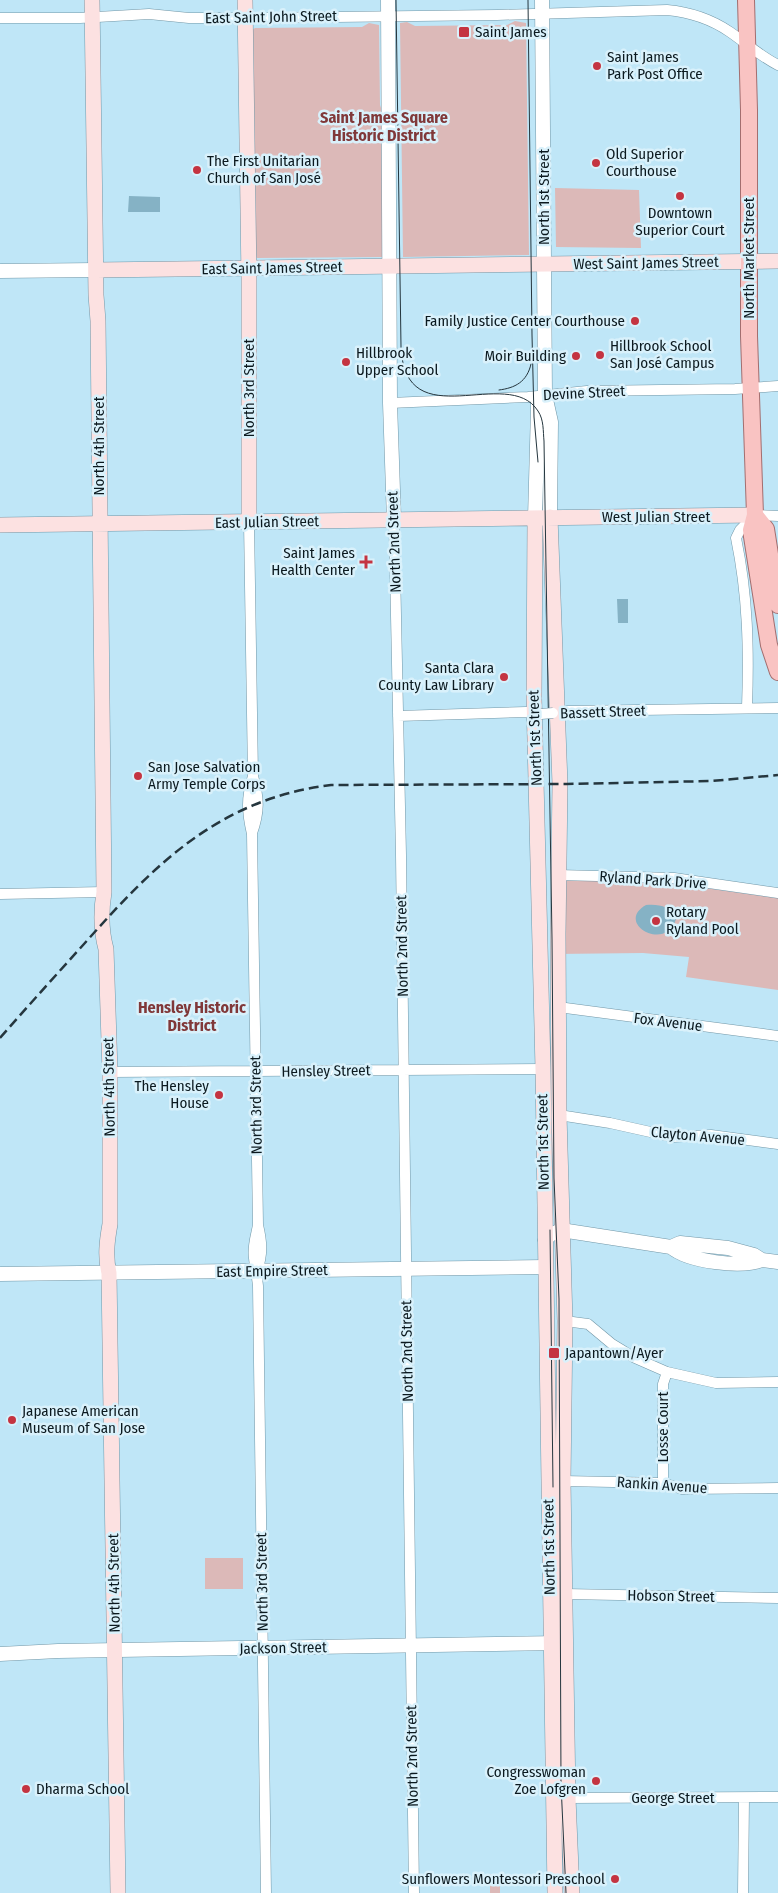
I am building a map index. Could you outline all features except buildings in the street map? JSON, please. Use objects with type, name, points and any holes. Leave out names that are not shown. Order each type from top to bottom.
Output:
[{"type":"main road","name":"North 4th Street","points":[[92,0],[98,321],[104,892],[102,907],[103,936],[106,949],[110,1072],[110,1224],[106,1243],[106,1260],[109,1273],[118,1893]]},
{"type":"main road","name":"North 3rd Street","points":[[245,0],[249,268],[249,522]]},
{"type":"main road","name":"North Market Street","points":[[746,0],[750,261],[749,336],[755,515],[750,530],[769,645],[777,669]]},
{"type":"main road","name":"West Saint James Street","points":[[545,264],[778,261]]},
{"type":"main road","name":"East Saint James Street","points":[[96,270],[545,264]]},
{"type":"main road","name":"West Julian Street","points":[[542,518],[755,515]]},
{"type":"main road","points":[[755,515],[766,529],[778,605]]},
{"type":"main road","name":"East Julian Street","points":[[0,525],[542,518]]},
{"type":"main road","name":"North 1st Street","points":[[542,518],[560,784],[558,875],[559,1114],[565,1321],[563,1481],[568,1798],[572,1893]]},
{"type":"main road","name":"North 1st Street","points":[[542,518],[533,617],[538,713],[554,1893]]},
{"type":"street","name":"North 2nd Street","points":[[388,0],[390,403],[394,520],[404,1070],[414,1893]]},
{"type":"street","name":"East Saint John Street","points":[[0,18],[149,14],[189,18],[388,16],[542,6],[678,11],[713,22],[766,59],[778,65]]},
{"type":"street","name":"North 1st Street","points":[[542,6],[545,394],[538,403],[542,518]]},
{"type":"street","name":"East Saint James Street","points":[[0,272],[96,270]]},
{"type":"street","name":"Devine Street","points":[[390,403],[528,397],[587,391],[778,386]]},
{"type":"street","name":"West Julian Street","points":[[755,515],[778,516]]},
{"type":"street","points":[[747,708],[749,648],[745,601],[736,538],[740,530],[755,515]]},
{"type":"street","name":"North 3rd Street","points":[[249,522],[253,776],[258,792],[258,818],[252,834],[258,1225],[253,1245],[253,1257],[257,1271],[266,1893]]},
{"type":"street","name":"Bassett Street","points":[[398,716],[778,708]]},
{"type":"street","name":"Ryland Park Drive","points":[[558,875],[674,878],[778,893]]},
{"type":"street","points":[[0,894],[104,892]]},
{"type":"street","name":"Fox Avenue","points":[[558,1007],[778,1036]]},
{"type":"street","name":"Hensley Street","points":[[110,1072],[543,1069]]},
{"type":"street","name":"Clayton Avenue","points":[[559,1114],[673,1137],[712,1136],[778,1144]]},
{"type":"street","points":[[545,1240],[550,1234],[561,1230],[671,1247],[680,1243],[728,1248],[754,1255],[762,1260],[778,1262]]},
{"type":"street","name":"East Empire Street","points":[[0,1274],[545,1268]]},
{"type":"street","points":[[565,1321],[588,1324],[612,1344],[635,1358],[667,1372],[716,1382],[778,1382]]},
{"type":"street","name":"Losse Court","points":[[663,1483],[663,1384],[667,1372]]},
{"type":"street","name":"Rankin Avenue","points":[[548,1488],[563,1481],[663,1483],[682,1489],[778,1488]]},
{"type":"street","name":"Hobson Street","points":[[565,1594],[778,1598]]},
{"type":"street","name":"Jackson Street","points":[[0,1654],[115,1650],[567,1643]]},
{"type":"street","name":"George Street","points":[[568,1798],[778,1797]]},
{"type":"street","points":[[743,1893],[744,1798]]},
{"type":"shaded area","points":[[515,21],[526,23],[529,255],[403,257],[400,23],[407,22],[415,26],[507,25]]},
{"type":"shaded area","points":[[369,23],[379,25],[380,105],[383,114],[384,257],[257,258],[255,256],[252,30],[255,28],[362,27]]},
{"type":"shaded area","points":[[555,188],[639,190],[641,248],[556,247]]},
{"type":"shaded area","points":[[557,879],[647,880],[778,898],[778,990],[686,977],[689,957],[643,953],[555,954]]},
{"type":"shaded area","points":[[205,1558],[243,1558],[243,1589],[205,1589]]},
{"type":"shaded area","points":[[490,1874],[500,1874],[500,1893],[490,1893]]},
{"type":"water","points":[[129,196],[160,197],[160,212],[128,212]]},
{"type":"water","points":[[617,599],[628,599],[628,623],[618,623]]},
{"type":"water","name":"Rotary Ryland Pool","points":[[646,905],[660,906],[671,911],[676,919],[671,929],[663,934],[654,934],[645,931],[639,926],[636,920],[638,912]]},
{"type":"tram line","points":[[396,0],[401,347],[407,374],[420,389],[438,395],[504,394],[524,399],[538,411],[543,429],[552,939],[554,1178],[559,1299],[561,1784],[566,1893]]},
{"type":"tram line","points":[[528,0],[532,335],[534,417],[538,462]]},
{"type":"tram line","points":[[499,390],[510,388],[520,383],[527,375],[531,364]]},
{"type":"tram line","points":[[550,1230],[553,1487]]},
{"type":"railway","points":[[0,1038],[110,915],[164,862],[222,820],[255,804],[291,793],[331,785],[712,781],[778,775]]},
{"type":"place","name":"Saint James","points":[[464,32]]},
{"type":"place","name":"Saint James Park Post Office","points":[[597,66]]},
{"type":"place","name":"Old Superior Courthouse","points":[[596,163]]},
{"type":"place","name":"The First Unitarian Church of San José","points":[[197,170]]},
{"type":"place","name":"Downtown Superior Court","points":[[680,196]]},
{"type":"place","name":"Family Justice Center Courthouse","points":[[635,321]]},
{"type":"place","name":"Hillbrook School San José Campus","points":[[600,355]]},
{"type":"place","name":"Moir Building","points":[[576,356]]},
{"type":"place","name":"Hillbrook Upper School","points":[[346,362]]},
{"type":"place","name":"Saint James Health Center","points":[[366,562]]},
{"type":"place","name":"Santa Clara County Law Library","points":[[504,677]]},
{"type":"place","name":"San Jose Salvation Army Temple Corps","points":[[138,776]]},
{"type":"place","name":"Rotary Ryland Pool","points":[[656,921]]},
{"type":"place","name":"The Hensley House","points":[[219,1095]]},
{"type":"place","name":"Japantown/Ayer","points":[[554,1353]]},
{"type":"place","name":"Japanese American Museum of San Jose","points":[[12,1420]]},
{"type":"place","name":"Congresswoman Zoe Lofgren","points":[[596,1781]]},
{"type":"place","name":"Dharma School","points":[[26,1789]]},
{"type":"place","name":"Sunflowers Montessori Preschool","points":[[615,1879]]},
{"type":"district","name":"Saint James Square Historic District","points":[[384,126]]},
{"type":"district","name":"Hensley Historic District","points":[[192,1016]]}]
